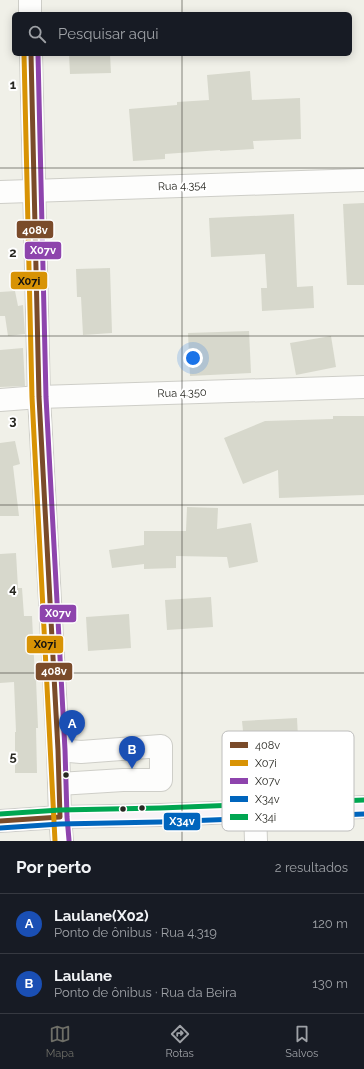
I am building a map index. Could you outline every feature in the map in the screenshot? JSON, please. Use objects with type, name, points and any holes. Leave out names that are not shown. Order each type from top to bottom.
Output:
[{"type":"main road","points":[[354,807],[364,807]]},
{"type":"main road","points":[[4,820],[222,812]]},
{"type":"street","points":[[30,0],[30,12]]},
{"type":"street","points":[[31,56],[39,397],[62,841]]},
{"type":"street","name":"Rua 4.354","points":[[0,192],[364,180]]},
{"type":"street","name":"Rua 4.350","points":[[0,400],[39,397],[364,388]]},
{"type":"street","points":[[58,750],[81,752],[161,746],[161,780],[123,780],[59,784]]},
{"type":"street","points":[[256,831],[256,841]]},
{"type":"building","points":[[69,56],[110,56],[111,73],[70,74]]},
{"type":"building","points":[[250,71],[252,100],[300,98],[301,139],[253,141],[254,149],[165,154],[165,159],[133,161],[129,109],[177,105],[177,102],[209,100],[207,75]]},
{"type":"building","points":[[364,203],[364,285],[347,285],[343,204]]},
{"type":"building","points":[[294,214],[297,287],[313,286],[314,308],[262,311],[261,288],[267,288],[265,254],[211,257],[209,218]]},
{"type":"building","points":[[110,268],[112,333],[83,335],[81,297],[77,297],[76,269]]},
{"type":"building","points":[[15,291],[18,306],[23,305],[25,334],[8,336],[5,316],[0,316],[0,292]]},
{"type":"building","points":[[249,331],[251,373],[190,376],[188,333]]},
{"type":"building","points":[[331,336],[336,367],[296,375],[290,343]]},
{"type":"building","points":[[23,348],[25,386],[0,387],[0,350]]},
{"type":"building","points":[[333,416],[364,416],[364,495],[279,498],[278,470],[243,484],[224,438],[265,421],[333,419]]},
{"type":"building","points":[[15,441],[20,464],[13,466],[19,516],[0,516],[0,443]]},
{"type":"building","points":[[187,507],[218,508],[217,529],[251,523],[258,562],[229,568],[227,557],[176,556],[176,568],[144,569],[144,564],[112,568],[109,550],[144,545],[144,531],[186,531]]},
{"type":"building","points":[[16,553],[18,588],[22,588],[24,616],[32,616],[38,728],[36,728],[37,773],[15,773],[16,732],[14,682],[0,683],[0,554]]},
{"type":"building","points":[[211,597],[213,627],[167,630],[165,600]]},
{"type":"building","points":[[129,614],[131,648],[88,651],[86,617]]},
{"type":"building","points":[[297,718],[298,731],[243,731],[242,721]]},
{"type":"transit line","name":"X07i","points":[[24,56],[32,397],[55,841]]},
{"type":"transit line","name":"408v","points":[[0,821],[60,817],[58,750],[39,397],[31,56]]},
{"type":"transit line","name":"X07v","points":[[38,56],[46,397],[69,840]]},
{"type":"transit line","name":"X34i","points":[[354,800],[364,800]]},
{"type":"transit line","name":"X34i","points":[[0,814],[60,810],[222,806]]},
{"type":"transit line","name":"X34v","points":[[354,814],[364,814]]},
{"type":"transit line","name":"X34v","points":[[0,828],[60,824],[222,820]]},
{"type":"place","name":"Laulane(X02)","points":[[72,743]]},
{"type":"place","name":"Laulane","points":[[132,769]]}]
